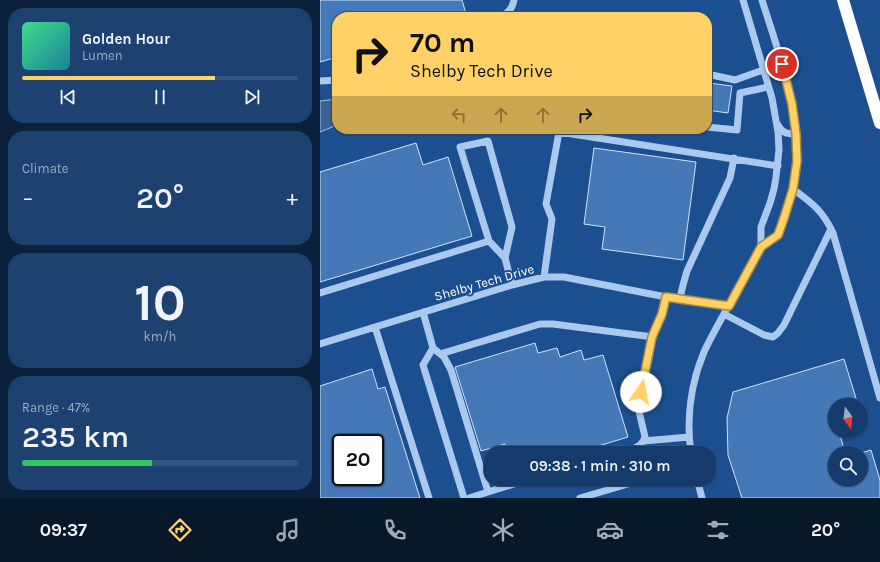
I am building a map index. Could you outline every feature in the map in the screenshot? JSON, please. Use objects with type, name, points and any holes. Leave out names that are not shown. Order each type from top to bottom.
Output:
[{"type":"highway","points":[[843,0],[880,123]]},
{"type":"street","points":[[508,12],[513,6],[514,0]]},
{"type":"street","points":[[743,0],[777,123],[778,166],[774,189],[761,228],[761,247]]},
{"type":"street","points":[[690,446],[689,437],[691,396],[705,352],[761,247],[778,235],[793,189],[797,161],[796,134],[792,104],[762,0]]},
{"type":"street","points":[[712,75],[735,80],[763,70]]},
{"type":"street","points":[[712,128],[736,130],[740,93],[735,80]]},
{"type":"street","points":[[320,82],[332,81]]},
{"type":"street","points":[[740,93],[768,87]]},
{"type":"street","points":[[777,123],[786,133],[796,134]]},
{"type":"street","points":[[544,277],[552,219],[546,204],[559,134]]},
{"type":"street","points":[[572,134],[778,166]]},
{"type":"street","points":[[504,258],[512,227],[488,141],[460,148],[489,241],[504,258],[512,285]]},
{"type":"street","points":[[680,298],[682,285],[687,271],[730,178],[734,158]]},
{"type":"street","points":[[793,189],[817,208],[826,219],[831,229],[880,398]]},
{"type":"street","points":[[724,314],[764,335],[773,337],[784,325],[831,229]]},
{"type":"street","points":[[320,293],[489,241]]},
{"type":"street","name":"Shelby Tech Drive","points":[[320,344],[512,285],[544,277],[564,277],[666,297],[729,306]]},
{"type":"street","points":[[644,442],[645,432],[638,407],[652,337],[662,314],[666,297]]},
{"type":"street","points":[[423,312],[433,348],[444,358],[451,370],[488,492]]},
{"type":"street","points":[[440,354],[540,324],[553,324],[652,337]]},
{"type":"street","points":[[375,327],[429,498]]},
{"type":"street","points":[[433,348],[423,365],[464,498]]},
{"type":"street","points":[[638,446],[644,442],[689,437]]},
{"type":"street","points":[[469,498],[507,486]]},
{"type":"street","points":[[580,498],[621,486]]},
{"type":"street","points":[[699,486],[702,498]]},
{"type":"water","points":[[332,100],[332,127],[320,132],[320,101]]},
{"type":"building","points":[[320,0],[462,0],[466,12],[332,12],[332,58],[320,62]]},
{"type":"building","points":[[712,83],[732,86],[728,113],[712,111]]},
{"type":"building","points":[[416,143],[423,165],[448,157],[472,236],[320,282],[320,172]]},
{"type":"building","points":[[594,148],[696,162],[683,260],[602,249],[605,227],[584,224]]},
{"type":"building","points":[[535,343],[538,353],[557,348],[560,357],[581,350],[584,360],[603,355],[628,437],[598,446],[506,446],[505,444],[498,446],[484,446],[484,450],[481,451],[455,367]]},
{"type":"building","points":[[844,359],[856,398],[828,398],[828,438],[841,438],[843,446],[828,446],[828,486],[868,486],[868,451],[871,450],[880,480],[880,498],[742,498],[728,455],[727,418],[733,392]]},
{"type":"building","points":[[372,369],[378,389],[385,387],[420,498],[320,498],[320,386]]},
{"type":"route","points":[[641,392],[652,337],[662,314],[666,297],[729,306],[761,247],[778,235],[793,189],[797,161],[796,134],[792,104],[782,64]]}]
